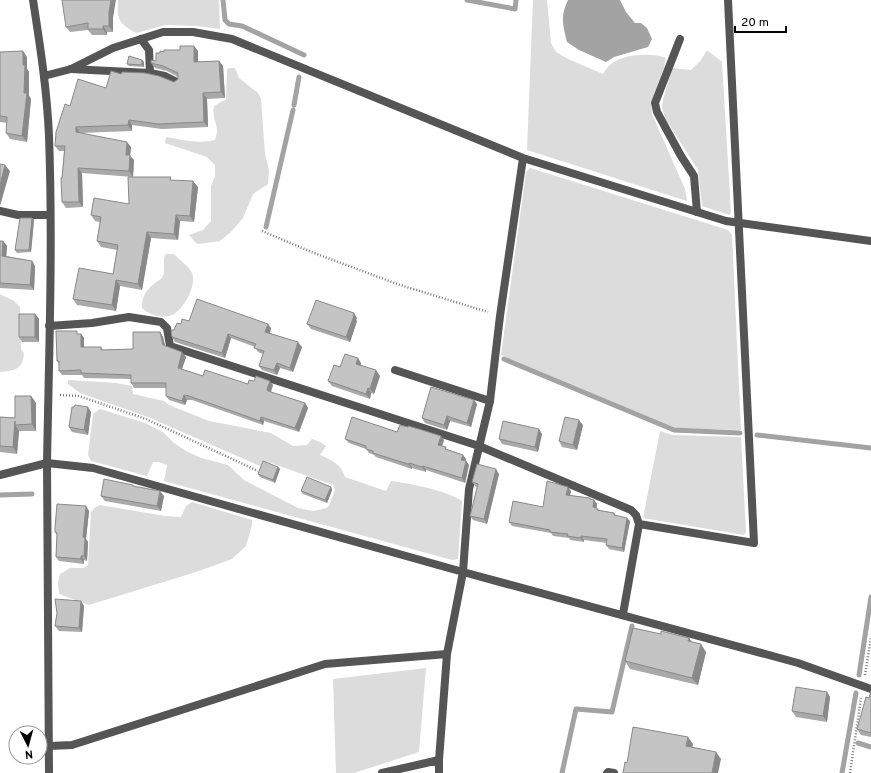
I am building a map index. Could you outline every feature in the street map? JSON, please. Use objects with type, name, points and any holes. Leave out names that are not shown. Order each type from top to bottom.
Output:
[{"type":"street","points":[[33,0],[44,76],[49,135],[50,215],[47,463],[49,773]]},
{"type":"street","points":[[639,524],[754,543],[728,0]]},
{"type":"street","points":[[44,76],[71,69],[113,48],[163,32],[193,32],[232,39],[523,158],[726,221],[871,241]]},
{"type":"street","points":[[141,39],[149,50],[150,73]]},
{"type":"street","points":[[680,39],[655,103],[657,112],[681,156],[694,176],[696,212]]},
{"type":"street","points":[[71,69],[150,73],[165,76],[177,82]]},
{"type":"street","points":[[439,773],[447,654],[462,572],[469,489],[490,401],[500,316],[523,158]]},
{"type":"street","points":[[0,211],[18,215],[50,215]]},
{"type":"street","points":[[49,326],[92,323],[129,317],[161,322],[167,328],[170,346],[479,446],[631,510],[636,515],[639,524],[623,614]]},
{"type":"street","points":[[395,370],[490,401]]},
{"type":"street","points":[[0,475],[47,463],[93,468],[462,572],[623,614],[798,663],[867,688]]},
{"type":"street","points":[[49,746],[72,745],[325,664],[447,654]]},
{"type":"street","points":[[382,773],[439,760]]},
{"type":"street","points":[[607,773],[614,773]]},
{"type":"path","points":[[262,231],[314,253],[400,285],[500,316]]},
{"type":"path","points":[[48,394],[79,396],[146,419],[258,471]]},
{"type":"path","points":[[850,773],[867,688],[871,638]]},
{"type":"shaded area","points":[[118,0],[219,0],[220,29],[197,26],[166,25],[136,33],[125,26],[120,20]]},
{"type":"shaded area","points":[[533,0],[547,0],[551,43],[556,52],[568,59],[603,74],[610,65],[622,58],[638,55],[653,55],[666,58],[664,68],[651,102],[652,114],[685,189],[687,201],[527,150]]},
{"type":"shaded area","points":[[568,0],[620,0],[626,12],[635,23],[641,23],[647,28],[652,39],[648,47],[614,57],[606,62],[579,50],[567,42],[564,30],[563,16]]},
{"type":"shaded area","points":[[707,50],[722,62],[731,213],[729,215],[702,206],[698,170],[665,118],[662,107],[672,68],[691,70],[701,60]]},
{"type":"shaded area","points":[[229,68],[235,68],[239,78],[258,93],[261,99],[265,154],[269,170],[268,184],[253,194],[243,218],[231,232],[220,241],[198,244],[189,235],[203,230],[211,221],[211,186],[215,176],[215,165],[207,157],[165,143],[166,137],[197,142],[215,140],[217,135],[217,126],[213,111],[214,106],[226,100],[227,70]]},
{"type":"shaded area","points":[[530,168],[728,230],[732,235],[741,430],[675,428],[501,355],[526,172]]},
{"type":"shaded area","points":[[166,254],[174,254],[189,268],[192,273],[193,284],[189,296],[182,307],[170,316],[162,317],[145,311],[142,308],[142,304],[143,297],[146,292],[162,278]]},
{"type":"shaded area","points":[[0,294],[14,301],[20,307],[21,349],[24,353],[20,366],[14,370],[0,372]]},
{"type":"shaded area","points":[[68,380],[116,383],[132,386],[133,394],[164,401],[169,405],[209,421],[271,433],[293,446],[307,445],[312,439],[326,446],[320,455],[338,465],[345,477],[386,491],[391,481],[428,488],[455,497],[462,501],[458,559],[452,560],[164,481],[167,465],[159,462],[153,462],[147,476],[91,461],[88,455],[93,414],[100,409],[145,423],[163,432],[174,443],[186,451],[201,458],[228,465],[244,480],[298,508],[313,511],[326,508],[329,506],[335,490],[333,485],[268,462],[263,462],[260,466],[148,417],[80,393],[68,384]]},
{"type":"shaded area","points":[[660,431],[672,435],[741,437],[746,532],[744,535],[643,518]]},
{"type":"shaded area","points":[[192,502],[252,520],[246,546],[232,559],[196,572],[89,605],[59,594],[58,583],[60,574],[70,568],[84,568],[88,565],[91,512],[94,508],[100,505],[165,516],[181,517],[186,506]]},
{"type":"shaded area","points":[[426,668],[419,752],[354,773],[336,773],[333,679]]},
{"type":"building","points":[[62,0],[111,0],[109,26],[103,26],[103,29],[88,29],[88,23],[66,27]]},
{"type":"building","points":[[180,46],[194,46],[194,62],[219,61],[221,92],[203,93],[204,122],[158,124],[129,120],[128,125],[76,127],[76,132],[127,142],[126,155],[130,155],[129,171],[78,168],[79,202],[62,202],[61,178],[65,146],[55,146],[56,132],[65,104],[70,106],[78,79],[106,88],[111,71],[121,74],[122,72],[145,73],[159,76],[174,82],[178,79],[178,73],[163,66],[151,63],[151,60],[156,61],[156,53],[160,53],[160,51],[180,50]]},
{"type":"building","points":[[23,51],[23,65],[25,65],[24,93],[27,93],[22,136],[6,133],[7,117],[0,116],[0,52]]},
{"type":"building","points":[[129,56],[142,60],[142,65],[127,64]]},
{"type":"building","points":[[0,164],[5,165],[0,185]]},
{"type":"building","points":[[128,177],[171,177],[170,180],[193,181],[190,216],[176,215],[174,234],[147,232],[138,284],[116,280],[112,305],[73,299],[79,268],[113,274],[118,245],[97,241],[101,217],[91,215],[94,198],[129,204]]},
{"type":"building","points":[[20,218],[32,218],[29,250],[15,250]]},
{"type":"building","points":[[0,241],[3,241],[2,256],[32,261],[30,285],[0,283]]},
{"type":"building","points":[[197,299],[268,324],[265,332],[298,342],[290,368],[277,363],[274,370],[259,366],[264,351],[254,348],[256,344],[228,334],[222,353],[172,337],[171,332],[174,330],[177,323],[181,324],[182,319],[189,321]]},
{"type":"building","points":[[316,300],[354,313],[346,337],[307,324]]},
{"type":"building","points":[[19,314],[35,314],[35,337],[19,337]]},
{"type":"building","points":[[56,331],[77,331],[77,334],[81,334],[81,347],[101,347],[101,350],[133,349],[133,332],[160,332],[163,345],[182,352],[178,368],[203,376],[205,370],[248,384],[249,380],[254,381],[256,376],[270,381],[267,389],[268,391],[305,403],[295,428],[261,417],[260,421],[189,396],[184,395],[182,401],[166,396],[166,383],[131,383],[131,375],[81,373],[81,370],[59,371],[59,361],[57,361]]},
{"type":"building","points":[[345,354],[358,358],[356,364],[376,370],[370,389],[368,388],[366,394],[328,381],[334,365],[340,367]]},
{"type":"building","points":[[431,387],[474,400],[467,423],[447,416],[444,425],[422,418]]},
{"type":"building","points":[[15,396],[31,396],[32,424],[15,425],[15,421],[13,447],[0,446],[0,417],[15,418]]},
{"type":"building","points":[[75,405],[88,407],[84,430],[69,427],[72,407]]},
{"type":"building","points":[[352,417],[397,432],[400,425],[441,436],[438,445],[463,455],[461,460],[466,461],[462,478],[373,453],[373,451],[366,449],[366,446],[345,439]]},
{"type":"building","points":[[565,417],[579,420],[573,445],[559,441]]},
{"type":"building","points":[[503,421],[539,429],[535,447],[499,439]]},
{"type":"building","points":[[263,461],[278,467],[273,480],[258,474]]},
{"type":"building","points":[[477,464],[496,469],[484,519],[470,516],[478,484],[472,482]]},
{"type":"building","points":[[307,477],[331,487],[325,500],[301,491]]},
{"type":"building","points":[[104,479],[160,491],[157,506],[101,496]]},
{"type":"building","points":[[547,481],[568,487],[566,495],[590,498],[594,500],[593,507],[597,508],[597,510],[614,513],[614,515],[627,518],[622,548],[606,545],[607,539],[567,536],[568,534],[550,532],[550,530],[509,522],[513,501],[543,507]]},
{"type":"building","points":[[57,504],[86,506],[83,537],[85,538],[84,556],[81,556],[81,559],[56,557],[57,533],[55,532],[55,528]]},
{"type":"building","points":[[55,599],[81,601],[79,628],[55,626],[57,613]]},
{"type":"building","points":[[633,628],[661,634],[661,631],[689,638],[688,641],[701,644],[692,678],[625,661]]},
{"type":"building","points":[[796,687],[827,692],[823,716],[792,711]]},
{"type":"building","points":[[871,691],[871,733],[857,729],[866,697],[869,698]]},
{"type":"building","points":[[633,727],[688,737],[686,746],[716,752],[712,773],[623,773],[625,762],[627,763]]},
{"type":"waterway","points":[[223,0],[225,20],[229,24],[242,26],[304,55]]},
{"type":"waterway","points":[[467,0],[515,9],[516,0]]},
{"type":"waterway","points":[[294,105],[299,77]]},
{"type":"waterway","points":[[266,227],[293,110]]},
{"type":"waterway","points":[[504,359],[674,430],[740,433]]},
{"type":"waterway","points":[[757,435],[871,448]]},
{"type":"waterway","points":[[0,495],[32,494]]},
{"type":"waterway","points":[[859,675],[871,597]]},
{"type":"waterway","points":[[562,773],[576,709],[612,712],[632,626]]},
{"type":"waterway","points":[[842,773],[856,693]]},
{"type":"waterway","points":[[858,743],[871,747]]}]
